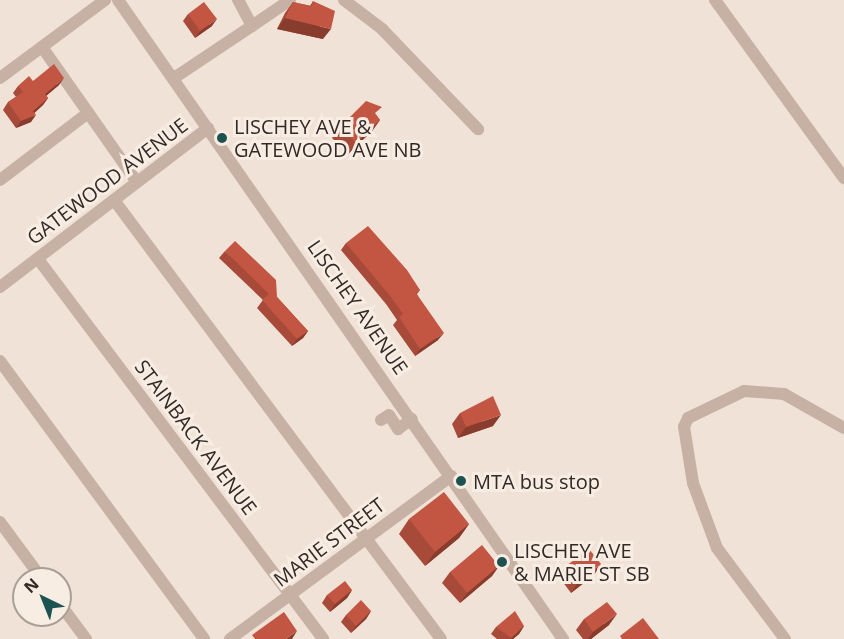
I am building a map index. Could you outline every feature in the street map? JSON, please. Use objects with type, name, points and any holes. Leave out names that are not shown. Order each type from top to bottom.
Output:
[{"type":"street","points":[[0,78],[105,0]]},
{"type":"street","name":"LISCHEY AVENUE","points":[[118,0],[412,419],[563,639]]},
{"type":"street","points":[[238,0],[252,26]]},
{"type":"street","points":[[174,78],[290,0]]},
{"type":"street","points":[[344,0],[382,29],[478,129]]},
{"type":"street","points":[[715,0],[844,178]]},
{"type":"street","points":[[42,47],[137,182]]},
{"type":"street","points":[[0,180],[88,113]]},
{"type":"street","name":"GATEWOOD AVENUE","points":[[0,286],[208,128]]},
{"type":"street","points":[[114,200],[441,639]]},
{"type":"street","name":"STAINBACK AVENUE","points":[[38,259],[323,639]]},
{"type":"street","points":[[0,361],[204,639]]},
{"type":"street","points":[[786,639],[717,548],[693,483],[684,428],[688,418],[744,391],[784,394],[844,428]]},
{"type":"street","points":[[391,429],[412,419]]},
{"type":"street","name":"MARIE STREET","points":[[230,639],[451,476]]},
{"type":"street","points":[[0,522],[33,567]]},
{"type":"street","points":[[72,620],[86,639]]},
{"type":"building","points":[[313,1],[335,11],[331,29],[285,18],[293,2],[312,6]]},
{"type":"building","points":[[204,2],[217,19],[200,31],[188,14]]},
{"type":"building","points":[[54,64],[64,78],[45,94],[48,98],[33,111],[36,115],[21,121],[8,102],[23,92],[18,86],[29,76],[33,81]]},
{"type":"building","points":[[366,101],[382,107],[375,113],[380,120],[356,143],[340,127]]},
{"type":"building","points":[[368,226],[407,270],[420,290],[416,293],[444,333],[420,349],[399,317],[403,314],[346,243]]},
{"type":"building","points":[[235,241],[276,280],[277,297],[308,331],[297,339],[262,300],[269,294],[225,251]]},
{"type":"building","points":[[493,396],[501,415],[466,427],[460,413]]},
{"type":"building","points":[[444,492],[469,524],[435,552],[409,519]]},
{"type":"building","points":[[482,545],[499,566],[467,593],[450,572]]},
{"type":"building","points":[[589,549],[601,564],[578,582],[566,566]]},
{"type":"building","points":[[345,581],[352,590],[335,604],[327,595]]},
{"type":"building","points":[[361,600],[371,611],[356,626],[346,615]]},
{"type":"building","points":[[607,602],[617,614],[593,632],[584,619]]},
{"type":"building","points":[[515,611],[524,626],[511,638],[496,627]]},
{"type":"building","points":[[284,612],[297,631],[286,639],[255,639],[252,635]]},
{"type":"building","points":[[643,618],[659,639],[622,639],[620,636]]},
{"type":"place","name":"LISCHEY AVE & GATEWOOD AVE NB","points":[[222,138]]},
{"type":"place","name":"MTA bus stop","points":[[461,481]]},
{"type":"place","name":"LISCHEY AVE & MARIE ST SB","points":[[502,562]]}]
